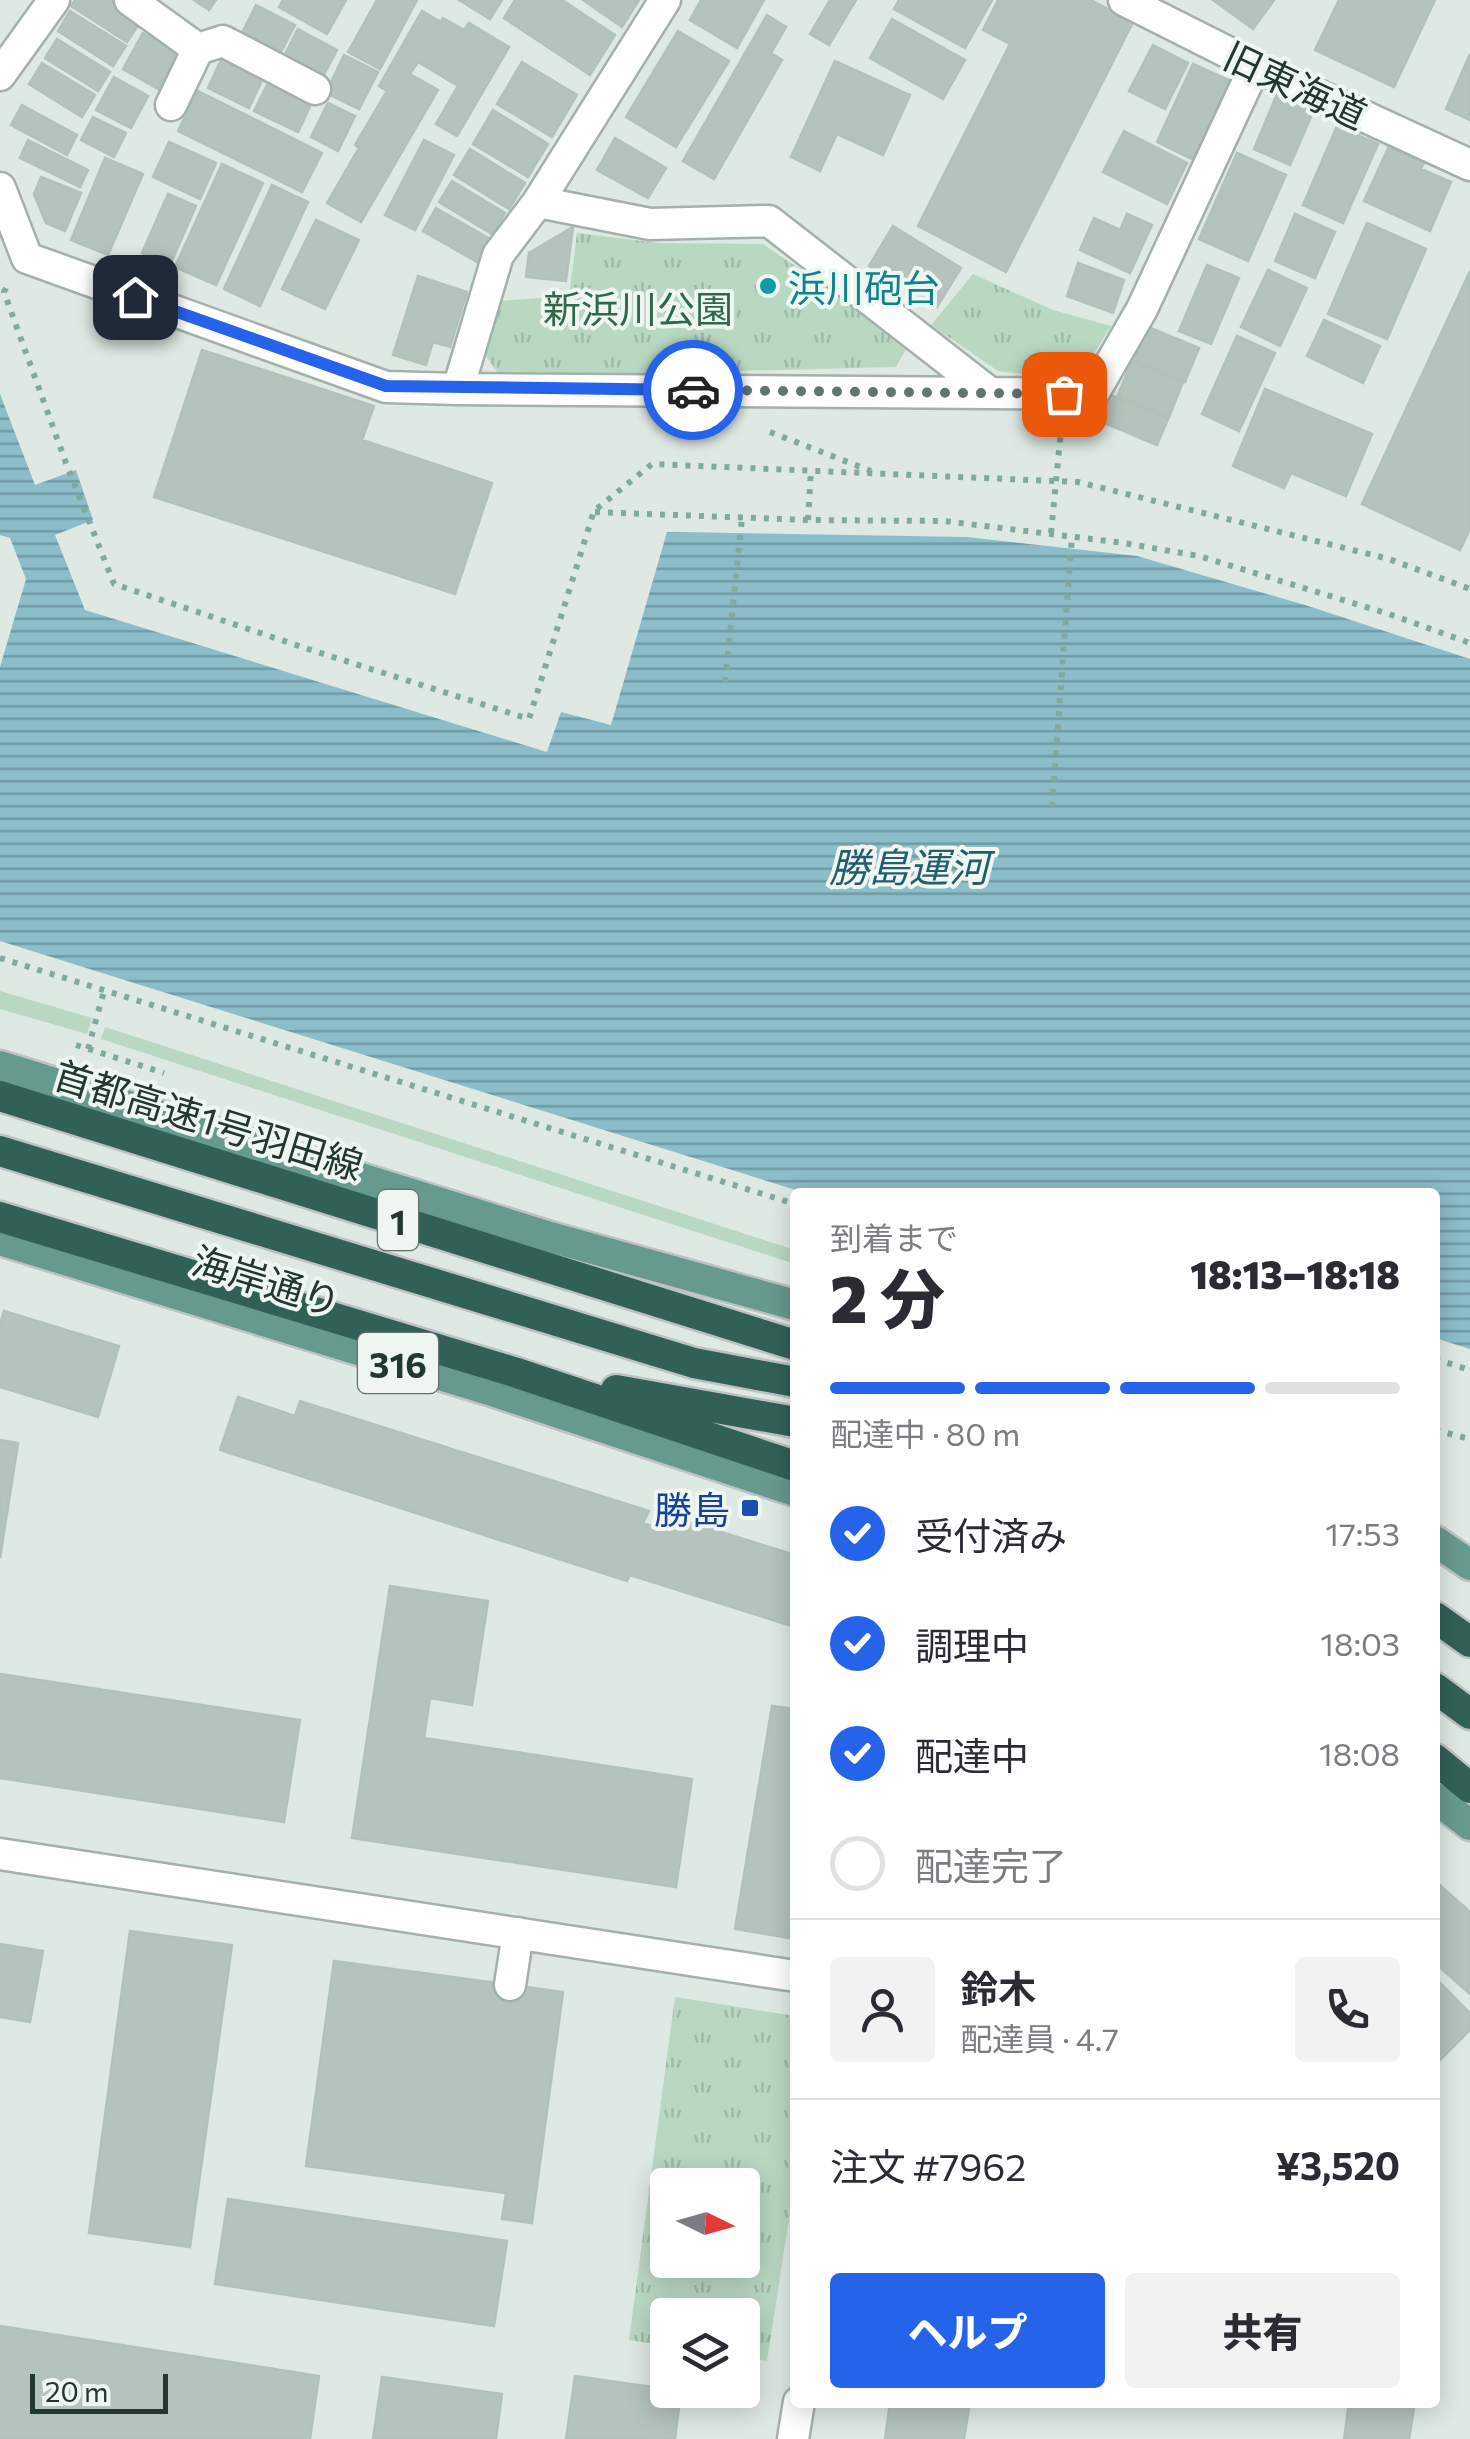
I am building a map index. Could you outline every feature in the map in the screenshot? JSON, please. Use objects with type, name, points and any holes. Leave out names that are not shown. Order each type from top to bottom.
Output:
[{"type":"highway","name":"首都高速1号羽田線","points":[[0,1096],[790,1343]]},
{"type":"highway","points":[[0,1151],[694,1363],[790,1381]]},
{"type":"highway","points":[[0,1217],[514,1372],[790,1464]]},
{"type":"highway","points":[[514,1372],[790,1421]]},
{"type":"highway","points":[[1440,1621],[1470,1642]]},
{"type":"highway","points":[[1440,1692],[1470,1714]]},
{"type":"highway","points":[[1440,1762],[1470,1788]]},
{"type":"main road","points":[[0,1066],[550,1237],[790,1303]]},
{"type":"main road","name":"海岸通り","points":[[0,1240],[790,1488]]},
{"type":"main road","points":[[1440,1544],[1470,1565]]},
{"type":"main road","points":[[1440,1802],[1470,1825]]},
{"type":"street","points":[[0,75],[54,0]]},
{"type":"street","points":[[130,0],[198,48]]},
{"type":"street","name":"旧東海道","points":[[1124,0],[1255,66],[1470,165]]},
{"type":"street","points":[[458,389],[498,256],[538,202],[659,2]]},
{"type":"street","points":[[170,105],[198,48],[222,41],[315,88]]},
{"type":"street","points":[[0,188],[27,258],[386,386],[1093,394],[1142,309],[1255,66]]},
{"type":"street","points":[[538,202],[650,224],[768,221],[990,394]]},
{"type":"street","points":[[0,1854],[790,1975]]},
{"type":"street","points":[[510,1985],[518,1933]]},
{"type":"street","points":[[793,2439],[798,2408]]},
{"type":"path","points":[[27,258],[4,292],[114,584],[529,719],[594,512],[652,464],[1078,482],[1389,559],[1470,588]]},
{"type":"path","points":[[1051,533],[1061,431]]},
{"type":"path","points":[[808,520],[811,470]]},
{"type":"path","points":[[594,512],[944,521],[1072,536],[1199,556],[1470,643]]},
{"type":"path","points":[[725,682],[742,518]]},
{"type":"path","points":[[1052,807],[1072,536]]},
{"type":"path","points":[[0,958],[790,1202]]},
{"type":"path","points":[[88,1049],[104,991]]},
{"type":"path","points":[[1440,1360],[1470,1370]]},
{"type":"path","points":[[1440,1431],[1470,1439]]},
{"type":"green space","name":"新浜川公園","points":[[577,233],[659,243],[763,244],[909,344],[896,367],[501,377],[483,352],[499,301],[569,296]]},
{"type":"green space","points":[[973,274],[1053,310],[1111,326],[1077,381],[998,371],[931,325]]},
{"type":"green space","points":[[0,991],[92,1018],[87,1034],[0,1009]]},
{"type":"green space","points":[[105,1027],[790,1248],[790,1262],[101,1039]]},
{"type":"green space","points":[[675,1997],[790,2015],[790,2212],[767,2361],[760,2360],[760,2298],[650,2298],[650,2343],[629,2340],[650,2183],[650,2278],[760,2278],[760,2168],[652,2168]]},
{"type":"water","name":"勝島運河","points":[[0,394],[35,485],[76,470],[93,520],[55,535],[85,610],[547,752],[561,712],[611,725],[667,532],[967,537],[1137,556],[1470,659],[1470,1349],[1440,1340],[1440,1188],[790,1188],[0,941],[0,667],[26,579],[10,538],[0,535]]},
{"type":"building","points":[[75,0],[110,0],[141,21],[127,42],[71,6]]},
{"type":"building","points":[[194,0],[216,0],[209,10]]},
{"type":"building","points":[[283,0],[346,0],[327,34],[279,7]]},
{"type":"building","points":[[377,0],[417,0],[380,69],[348,52]]},
{"type":"building","points":[[459,0],[502,0],[490,19]]},
{"type":"building","points":[[515,0],[562,0],[615,35],[590,75],[504,18]]},
{"type":"building","points":[[583,0],[639,0],[622,27]]},
{"type":"building","points":[[701,0],[764,0],[737,48],[690,20]]},
{"type":"building","points":[[830,0],[856,0],[829,45],[810,34]]},
{"type":"building","points":[[899,0],[992,0],[965,48],[894,9]]},
{"type":"building","points":[[998,0],[1091,0],[1133,22],[1006,272],[918,226],[1010,44],[983,30]]},
{"type":"building","points":[[1213,0],[1274,0],[1253,29]]},
{"type":"building","points":[[1339,0],[1435,0],[1394,87],[1315,50]]},
{"type":"building","points":[[256,5],[295,25],[279,56],[241,35]]},
{"type":"building","points":[[70,11],[126,46],[113,66],[58,31]]},
{"type":"building","points":[[422,11],[464,30],[469,23],[509,47],[457,136],[436,124],[458,86],[418,62],[410,74],[438,90],[361,222],[327,203],[387,91],[379,86]]},
{"type":"building","points":[[767,15],[786,27],[771,53],[782,60],[714,179],[683,161]]},
{"type":"building","points":[[892,19],[965,60],[943,99],[870,58]]},
{"type":"building","points":[[298,29],[337,50],[321,80],[282,60]]},
{"type":"building","points":[[678,31],[729,61],[676,147],[626,117]]},
{"type":"building","points":[[143,33],[178,52],[158,89],[123,69]]},
{"type":"building","points":[[57,39],[110,72],[98,91],[45,58]]},
{"type":"building","points":[[1153,45],[1188,63],[1165,109],[1129,91]]},
{"type":"building","points":[[1470,54],[1470,120],[1446,109]]},
{"type":"building","points":[[344,55],[378,72],[359,109],[326,93]]},
{"type":"building","points":[[222,58],[263,78],[249,108],[208,88]]},
{"type":"building","points":[[835,61],[910,95],[883,155],[837,134],[820,171],[791,157]]},
{"type":"building","points":[[522,62],[577,95],[552,137],[497,104]]},
{"type":"building","points":[[42,63],[95,95],[82,117],[29,84]]},
{"type":"building","points":[[1193,64],[1231,81],[1194,160],[1157,142]]},
{"type":"building","points":[[114,77],[148,96],[131,128],[96,110]]},
{"type":"building","points":[[268,83],[311,104],[298,132],[254,111]]},
{"type":"building","points":[[198,91],[322,153],[302,192],[178,131]]},
{"type":"building","points":[[1277,94],[1314,110],[1290,165],[1254,149]]},
{"type":"building","points":[[328,103],[355,116],[338,151],[311,137]]},
{"type":"building","points":[[22,105],[77,135],[67,155],[11,125]]},
{"type":"building","points":[[493,110],[548,144],[528,177],[473,144]]},
{"type":"building","points":[[93,117],[126,133],[114,157],[81,140]]},
{"type":"building","points":[[1337,126],[1378,144],[1343,223],[1303,205]]},
{"type":"building","points":[[1124,131],[1187,163],[1167,204],[1103,172]]},
{"type":"building","points":[[615,138],[666,168],[648,198],[597,170]]},
{"type":"building","points":[[28,140],[88,170],[80,187],[20,158]]},
{"type":"building","points":[[424,140],[454,155],[415,230],[385,215]]},
{"type":"building","points":[[169,142],[216,163],[200,199],[153,177]]},
{"type":"building","points":[[1390,144],[1425,160],[1421,169],[1451,182],[1430,231],[1364,201]]},
{"type":"building","points":[[470,149],[525,183],[509,209],[454,175]]},
{"type":"building","points":[[1237,153],[1286,175],[1248,261],[1199,239]]},
{"type":"building","points":[[105,158],[143,174],[108,255],[71,240]]},
{"type":"building","points":[[222,164],[263,183],[216,285],[175,267]]},
{"type":"building","points":[[41,177],[81,193],[65,231],[46,223],[34,194]]},
{"type":"building","points":[[452,181],[505,213],[492,234],[439,202]]},
{"type":"building","points":[[272,185],[308,202],[260,306],[224,289]]},
{"type":"building","points":[[168,194],[196,206],[170,265],[142,253]]},
{"type":"building","points":[[436,208],[490,239],[477,262],[423,231]]},
{"type":"building","points":[[1127,214],[1152,225],[1130,273],[1080,250],[1094,218],[1120,230]]},
{"type":"building","points":[[1295,214],[1335,232],[1315,278],[1275,261]]},
{"type":"building","points":[[316,220],[359,240],[325,309],[282,289]]},
{"type":"building","points":[[1367,223],[1426,249],[1387,339],[1328,314]]},
{"type":"building","points":[[893,226],[961,268],[937,307],[869,266]]},
{"type":"building","points":[[573,227],[566,281],[526,277],[529,253]]},
{"type":"building","points":[[1078,263],[1124,280],[1113,313],[1067,296]]},
{"type":"building","points":[[1207,265],[1239,278],[1211,344],[1179,331]]},
{"type":"building","points":[[1268,270],[1307,288],[1280,346],[1241,327]]},
{"type":"building","points":[[1470,271],[1470,529],[1460,550],[1362,504]]},
{"type":"building","points":[[418,276],[467,292],[450,347],[433,342],[426,365],[393,355]]},
{"type":"building","points":[[1324,320],[1380,346],[1363,383],[1307,356]]},
{"type":"building","points":[[1148,327],[1199,348],[1185,382],[1134,360]]},
{"type":"building","points":[[1237,336],[1275,353],[1239,431],[1202,414]]},
{"type":"building","points":[[202,350],[374,406],[362,440],[492,483],[455,594],[154,497]]},
{"type":"building","points":[[1132,361],[1183,382],[1169,417],[1118,395]]},
{"type":"building","points":[[1265,389],[1372,434],[1346,496],[1291,473],[1284,488],[1233,466]]},
{"type":"building","points":[[1111,395],[1168,419],[1157,445],[1100,421]]},
{"type":"building","points":[[4,1311],[119,1346],[98,1417],[0,1387],[0,1324]]},
{"type":"building","points":[[238,1397],[295,1416],[300,1401],[649,1511],[643,1523],[669,1532],[673,1517],[790,1553],[790,1625],[630,1575],[627,1581],[220,1450]]},
{"type":"building","points":[[0,1440],[18,1443],[0,1558]]},
{"type":"building","points":[[390,1586],[488,1601],[472,1705],[430,1698],[424,1738],[692,1779],[676,1887],[352,1838]]},
{"type":"building","points":[[0,1674],[300,1720],[284,1822],[0,1778]]},
{"type":"building","points":[[772,1706],[790,1708],[790,1938],[735,1929]]},
{"type":"building","points":[[1440,1885],[1470,1912],[1470,1994],[1440,1967]]},
{"type":"building","points":[[130,1931],[232,1945],[190,2247],[89,2233]]},
{"type":"building","points":[[0,1944],[43,1951],[30,2022],[0,2017]]},
{"type":"building","points":[[334,1961],[563,1992],[532,2223],[502,2219],[506,2193],[306,2166]]},
{"type":"building","points":[[1440,1983],[1470,2013],[1470,2030],[1440,2060]]},
{"type":"building","points":[[228,2199],[507,2241],[494,2326],[215,2284]]},
{"type":"building","points":[[0,2326],[319,2376],[310,2439],[0,2439]]},
{"type":"building","points":[[575,2376],[650,2387],[650,2408],[679,2408],[675,2439],[566,2439]]},
{"type":"building","points":[[382,2377],[502,2394],[496,2439],[373,2439]]},
{"type":"building","points":[[889,2408],[969,2408],[964,2439],[885,2439]]},
{"type":"building","points":[[1348,2408],[1414,2408],[1409,2439],[1344,2439]]},
{"type":"way so far","points":[[693,390],[1064,394]]},
{"type":"place","name":"浜川砲台","points":[[768,286]]},
{"type":"place","name":"勝島","points":[[750,1508]]},
{"type":"route","points":[[135,297],[386,386],[693,390]]}]
